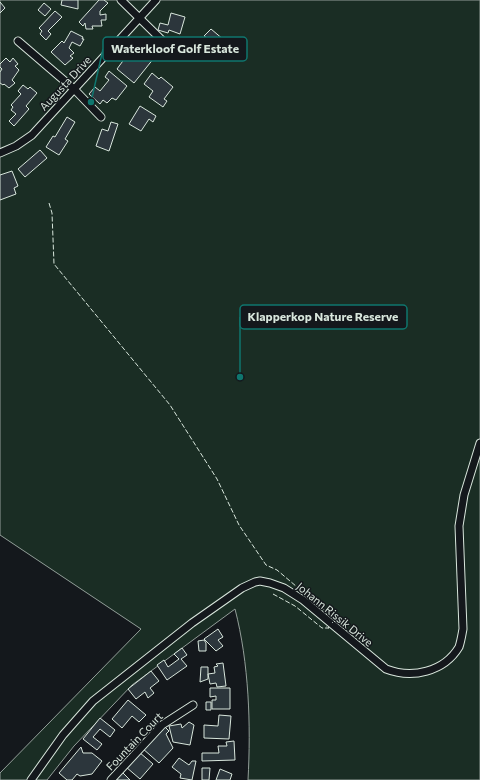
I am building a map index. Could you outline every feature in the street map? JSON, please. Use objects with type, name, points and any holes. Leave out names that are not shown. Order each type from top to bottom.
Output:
[{"type":"street","points":[[121,0],[173,51]]},
{"type":"street","name":"Augusta Drive","points":[[0,153],[16,146],[32,135],[156,0]]},
{"type":"street","points":[[18,40],[74,89],[101,117]]},
{"type":"street","name":"Johann Rissik Drive","points":[[31,780],[63,735],[93,701],[192,623],[242,588],[255,582],[260,581],[270,583],[284,588],[303,600],[386,669],[404,674],[418,674],[433,669],[445,662],[453,655],[460,645],[463,629],[459,526],[464,495],[480,443]]},
{"type":"street","name":"Fountain Court","points":[[111,780],[162,725],[193,704]]},
{"type":"green space","points":[[0,0],[480,0],[480,780],[248,780],[248,694],[240,630],[235,609],[132,685],[74,746],[47,780],[0,780],[0,773],[141,629],[0,535]]},
{"type":"building","points":[[62,0],[78,0],[78,9],[61,5]]},
{"type":"building","points":[[99,0],[104,0],[108,3],[100,11],[100,15],[106,14],[106,20],[101,20],[102,26],[92,26],[93,29],[86,29],[85,23],[83,26],[79,22]]},
{"type":"building","points":[[0,2],[5,8],[0,13]]},
{"type":"building","points":[[44,3],[51,9],[45,16],[38,10]]},
{"type":"building","points":[[55,11],[62,17],[48,31],[51,34],[46,40],[40,34],[42,31],[39,28]]},
{"type":"building","points":[[171,13],[185,17],[180,34],[169,30],[168,33],[158,30],[160,23],[168,25]]},
{"type":"building","points":[[211,29],[224,40],[221,44],[226,49],[220,56],[213,51],[208,57],[197,47],[206,37],[204,36]]},
{"type":"building","points":[[71,31],[84,39],[80,46],[72,42],[69,48],[74,53],[70,56],[73,58],[65,65],[51,52],[62,41],[64,43]]},
{"type":"building","points":[[144,49],[154,58],[134,83],[117,69],[128,54],[135,60]]},
{"type":"building","points":[[6,58],[10,62],[13,58],[18,64],[15,66],[19,70],[12,80],[15,83],[9,88],[0,83],[0,72],[2,69],[0,64]]},
{"type":"building","points":[[109,71],[127,86],[116,100],[112,98],[107,103],[103,100],[100,104],[89,94],[95,87],[100,91],[109,80],[105,77]]},
{"type":"building","points":[[152,73],[159,79],[161,77],[173,87],[164,99],[167,101],[163,107],[149,97],[153,91],[144,84]]},
{"type":"building","points":[[23,85],[28,89],[30,87],[37,93],[26,106],[29,109],[14,126],[9,121],[16,114],[11,110],[13,107],[11,105],[21,94],[18,91]]},
{"type":"building","points":[[140,106],[156,116],[153,122],[149,119],[141,131],[129,124]]},
{"type":"building","points":[[67,117],[75,122],[65,139],[68,141],[59,155],[46,147],[53,136],[55,137]]},
{"type":"building","points":[[111,122],[118,124],[109,151],[96,146],[102,129],[108,131]]},
{"type":"building","points":[[40,150],[47,158],[25,177],[18,169]]},
{"type":"building","points":[[12,171],[18,186],[14,188],[16,194],[0,200],[0,175]]},
{"type":"building","points":[[218,629],[223,637],[218,640],[223,646],[216,651],[204,639]]},
{"type":"building","points":[[204,640],[206,643],[206,651],[199,651],[198,641]]},
{"type":"building","points":[[182,648],[187,655],[181,659],[187,666],[167,680],[157,665],[164,660],[168,667],[179,659],[174,654]]},
{"type":"building","points":[[223,663],[226,686],[217,687],[216,683],[210,684],[208,674],[215,673],[214,667],[218,666],[216,664]]},
{"type":"building","points":[[201,667],[208,667],[208,679],[200,682]]},
{"type":"building","points":[[151,671],[159,681],[150,688],[154,693],[148,698],[145,692],[136,699],[128,689]]},
{"type":"building","points":[[210,688],[230,688],[230,709],[212,709],[212,700],[216,700],[216,696],[210,697]]},
{"type":"building","points":[[128,700],[146,715],[139,722],[132,716],[122,728],[112,719]]},
{"type":"building","points":[[206,702],[211,702],[211,710],[206,710]]},
{"type":"building","points":[[219,715],[231,716],[229,739],[204,738],[204,725],[218,726]]},
{"type":"building","points":[[100,718],[115,730],[110,737],[100,729],[93,737],[102,744],[97,750],[83,739]]},
{"type":"building","points":[[189,722],[194,725],[190,745],[173,742],[169,726],[181,724],[182,728]]},
{"type":"building","points":[[163,725],[169,731],[166,734],[173,748],[159,763],[142,748]]},
{"type":"building","points":[[234,741],[235,760],[202,761],[202,753],[219,753],[218,746],[227,746],[226,742]]},
{"type":"building","points":[[81,747],[83,753],[92,753],[102,761],[92,774],[80,776],[77,774],[72,780],[67,780],[59,773]]},
{"type":"building","points":[[139,752],[153,764],[140,779],[126,767]]},
{"type":"building","points":[[179,758],[189,765],[192,761],[196,761],[192,780],[180,778],[181,774],[172,767]]},
{"type":"building","points":[[202,768],[210,768],[209,780],[202,780]]},
{"type":"building","points":[[220,769],[232,774],[230,780],[216,780]]},
{"type":"building","points":[[122,772],[130,780],[115,780]]},
{"type":"fence","points":[[49,203],[52,213],[54,264],[170,405],[217,479],[239,525],[266,565],[277,570],[336,620],[333,623],[332,622]]},
{"type":"fence","points":[[273,594],[295,606],[322,628],[329,628],[326,626]]},
{"type":"place","name":"Waterkloof Golf Estate","points":[[91,102]]},
{"type":"place","name":"Klapperkop Nature Reserve","points":[[240,377]]}]
